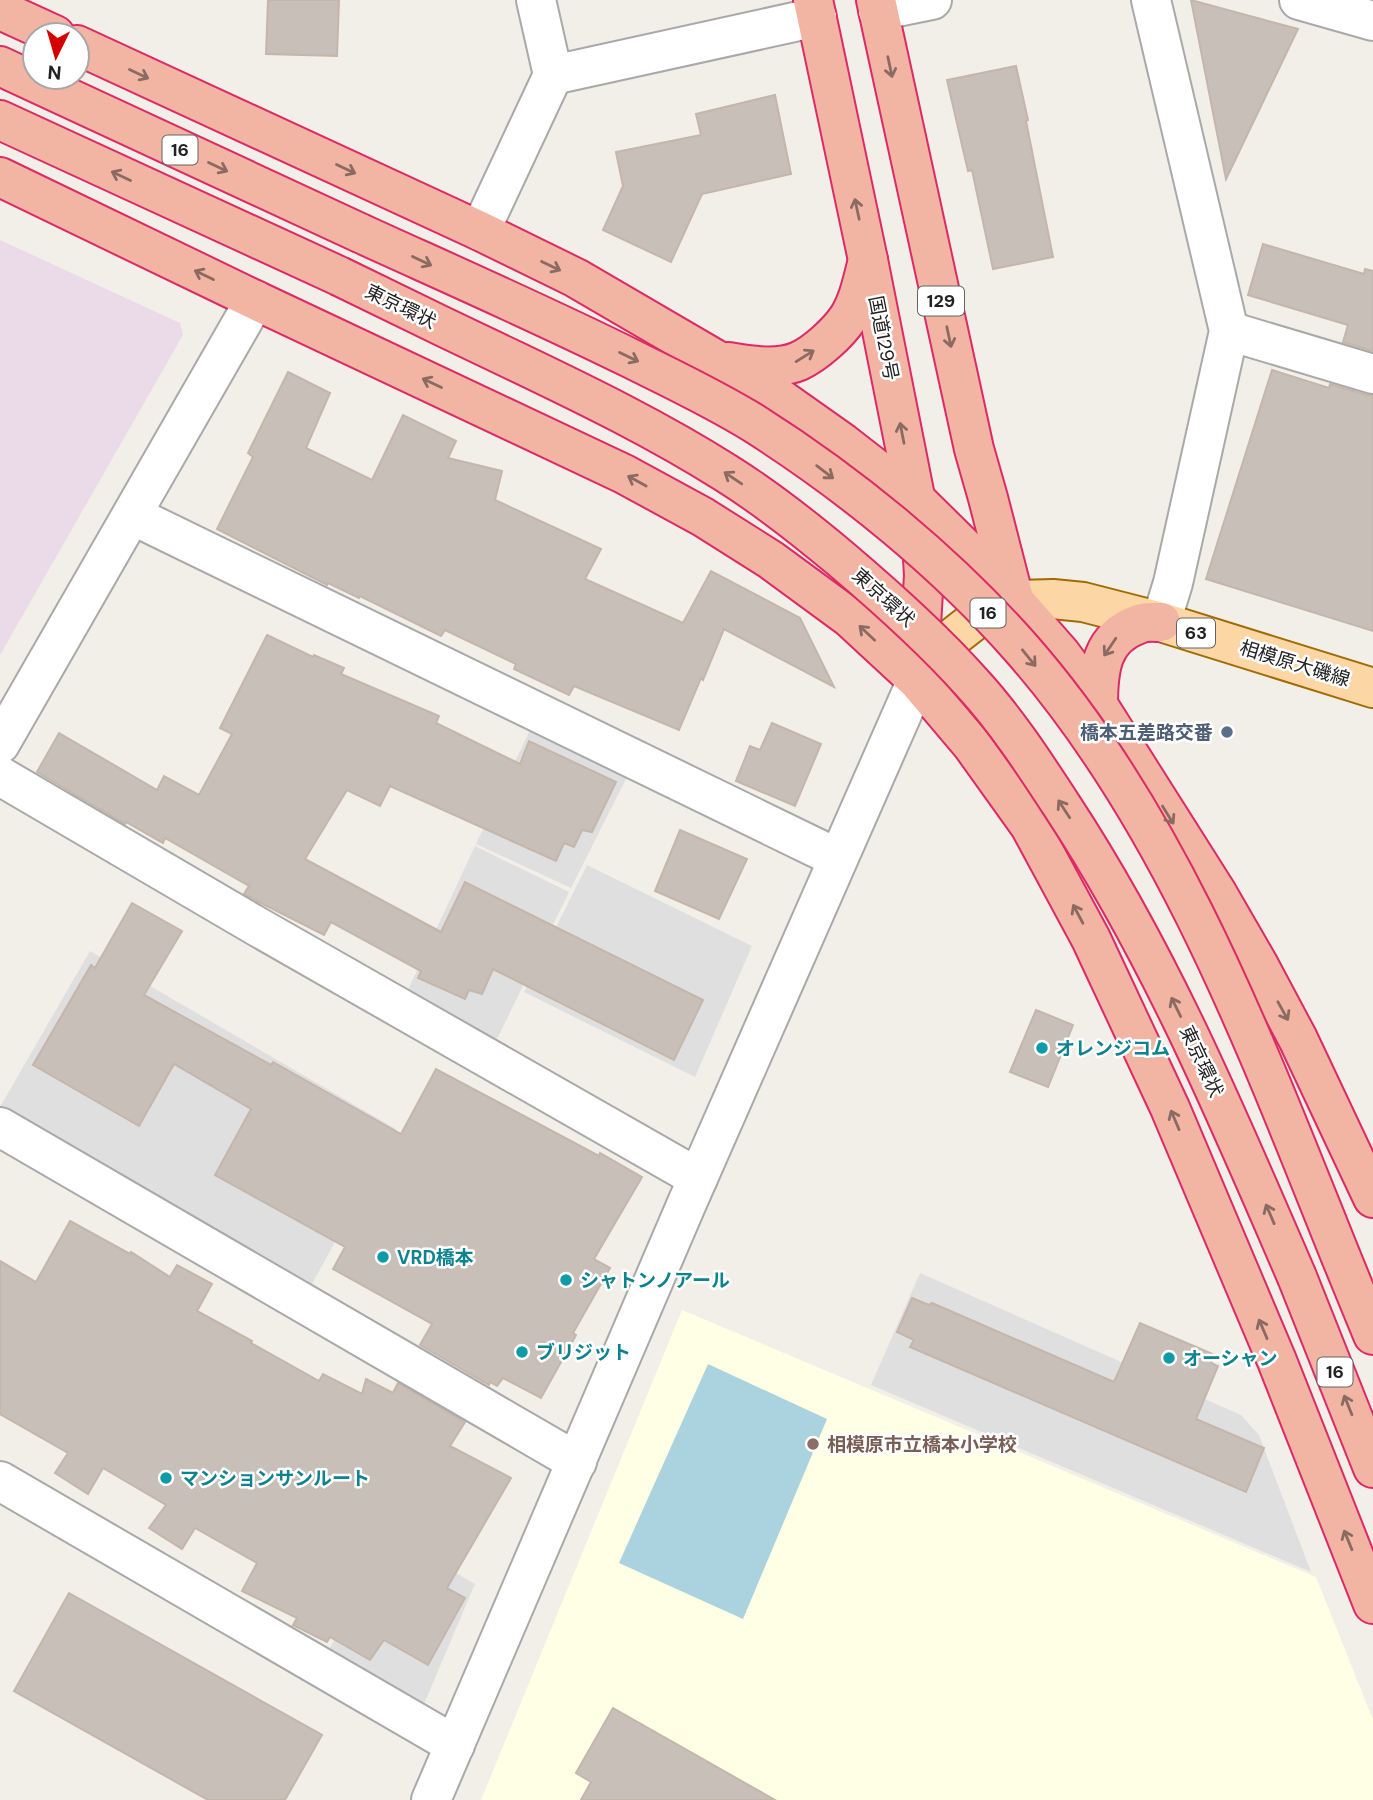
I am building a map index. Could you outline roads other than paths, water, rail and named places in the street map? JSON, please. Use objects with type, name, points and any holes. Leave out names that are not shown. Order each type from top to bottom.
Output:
[{"type":"highway","name":"129","points":[[877,6],[974,449],[1014,600]]},
{"type":"highway","name":"国道129号","points":[[815,8],[921,527],[923,617],[917,680]]},
{"type":"highway","points":[[0,10],[24,21]]},
{"type":"highway","points":[[91,51],[576,278],[768,390],[915,499],[968,550],[1014,600],[1061,654],[1098,705],[1217,893],[1258,964],[1298,1039],[1373,1198]]},
{"type":"highway","name":"16","points":[[0,66],[592,339],[676,381],[751,422],[823,470],[895,527],[966,590],[1022,649],[1076,718],[1129,796],[1159,849],[1211,950],[1259,1056],[1373,1335]]},
{"type":"highway","name":"東京環状","points":[[0,120],[339,276],[642,424],[726,473],[797,522],[928,637],[974,685],[1023,747],[1090,849],[1135,926],[1214,1087],[1297,1277],[1373,1468]]},
{"type":"highway","name":"16","points":[[0,177],[624,474],[703,517],[771,560],[850,618],[917,680],[972,745],[1030,826],[1091,939],[1170,1108],[1277,1361],[1373,1604]]},
{"type":"highway","points":[[716,359],[746,366],[771,367],[798,362],[826,342],[848,317],[861,287],[868,260]]},
{"type":"highway","points":[[917,680],[963,573],[968,550],[974,449]]},
{"type":"highway","points":[[1098,705],[1098,677],[1106,650],[1121,633],[1141,623],[1161,622]]},
{"type":"main road","name":"相模原大磯線","points":[[917,680],[932,658],[979,617],[1014,600],[1053,599],[1083,603],[1161,622],[1373,688]]},
{"type":"street","points":[[0,10],[5,0]]},
{"type":"street","points":[[480,231],[553,75],[537,0]]},
{"type":"street","points":[[877,6],[932,0]]},
{"type":"street","points":[[1151,0],[1229,331],[1173,583],[1161,622]]},
{"type":"street","points":[[1299,0],[1373,22]]},
{"type":"street","points":[[553,75],[815,8]]},
{"type":"street","points":[[0,744],[255,300]]},
{"type":"street","points":[[1229,331],[1373,374]]},
{"type":"street","points":[[132,515],[837,858]]},
{"type":"street","points":[[431,1800],[698,1178],[917,680]]},
{"type":"street","points":[[0,776],[698,1178]]},
{"type":"street","points":[[0,1127],[577,1462]]},
{"type":"street","points":[[0,1481],[455,1745]]},
{"type":"water","points":[[708,1364],[827,1419],[743,1619],[619,1563]]},
{"type":"place","name":"橋本五差路交番","points":[[1227,732]]},
{"type":"place","name":"オレンジコム","points":[[1042,1048]]},
{"type":"place","name":"VRD橋本","points":[[383,1257]]},
{"type":"place","name":"シャトンノアール","points":[[566,1280]]},
{"type":"place","name":"ブリジット","points":[[522,1352]]},
{"type":"place","name":"オーシャン","points":[[1169,1358]]},
{"type":"place","name":"相模原市立橋本小学校","points":[[813,1444]]},
{"type":"place","name":"マンションサンルート","points":[[166,1478]]}]
